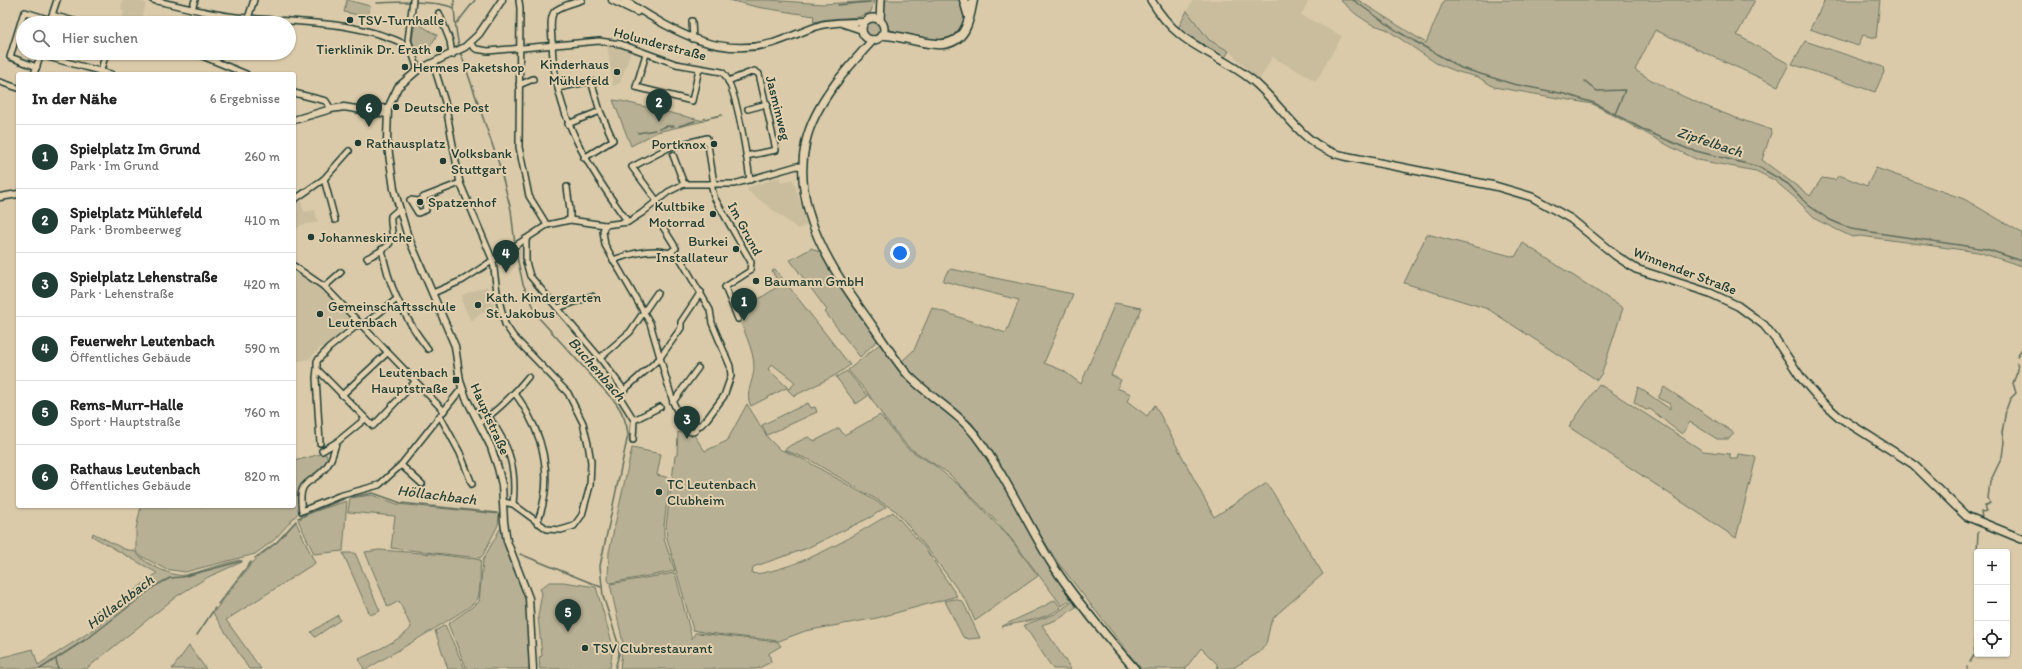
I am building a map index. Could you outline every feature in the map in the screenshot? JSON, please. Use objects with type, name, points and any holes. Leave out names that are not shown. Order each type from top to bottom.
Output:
[{"type":"highway","points":[[964,0],[969,17]]},
{"type":"highway","points":[[883,32],[936,45],[948,44],[956,40],[964,32],[973,0]]},
{"type":"main road","name":"Winnender Straße","points":[[1151,0],[1161,16],[1176,33],[1193,45],[1228,64],[1256,83],[1311,142],[1332,154],[1495,186],[1532,197],[1570,219],[1632,267],[1643,272],[1710,293],[1738,306],[1764,325],[1802,379],[1821,401],[1839,417],[1913,464],[1966,516],[2022,539]]},
{"type":"main road","points":[[880,3],[876,19],[883,32],[869,39],[820,107],[806,141],[803,167],[804,195],[816,233],[850,294],[907,373],[974,434],[992,458],[1052,564],[1076,598],[1135,669]]},
{"type":"main road","points":[[869,39],[862,30],[864,22],[876,19]]},
{"type":"street","points":[[52,16],[57,0]]},
{"type":"street","points":[[153,0],[192,9],[236,16]]},
{"type":"street","points":[[192,9],[195,0]]},
{"type":"street","points":[[249,16],[254,0]]},
{"type":"street","points":[[296,119],[331,108],[350,107],[387,111],[398,87],[418,70],[453,54],[467,45],[484,26],[502,0]]},
{"type":"street","points":[[582,0],[554,12],[551,22],[552,45],[558,88],[568,124],[584,158],[628,222]]},
{"type":"street","points":[[612,0],[693,39],[726,47],[750,47],[774,42],[819,26],[837,23],[864,22]]},
{"type":"street","points":[[624,0],[667,27]]},
{"type":"street","points":[[413,1],[408,40],[418,70]]},
{"type":"street","points":[[519,1],[520,48],[518,138],[523,172],[533,204],[547,225]]},
{"type":"street","points":[[23,16],[25,12],[40,16]]},
{"type":"street","points":[[439,13],[450,41],[453,54]]},
{"type":"street","points":[[296,21],[364,30],[388,37],[409,46]]},
{"type":"street","points":[[692,21],[693,39]]},
{"type":"street","points":[[837,23],[862,30]]},
{"type":"street","points":[[16,38],[10,57],[16,59]]},
{"type":"street","name":"Holunderstraße","points":[[467,45],[480,50],[602,41],[621,44],[646,54],[699,69],[722,72],[728,80]]},
{"type":"street","points":[[646,54],[636,87],[692,101],[699,69]]},
{"type":"street","points":[[18,60],[36,67]]},
{"type":"street","points":[[35,72],[39,60]]},
{"type":"street","points":[[60,60],[97,72]]},
{"type":"street","points":[[100,72],[104,60]]},
{"type":"street","points":[[209,60],[232,71]]},
{"type":"street","points":[[433,63],[445,102],[460,183],[493,261],[502,316],[508,330],[568,393],[583,423],[591,462],[590,486],[584,508],[577,522],[569,528],[561,530],[547,529],[513,504],[503,502]]},
{"type":"street","name":"Jasminweg","points":[[728,80],[754,72],[759,74],[767,104],[776,150],[746,156]]},
{"type":"street","points":[[519,85],[533,80]]},
{"type":"street","points":[[728,80],[737,112],[750,180]]},
{"type":"street","points":[[558,88],[591,81],[600,111],[613,140],[584,158]]},
{"type":"street","points":[[0,82],[16,87]]},
{"type":"street","points":[[296,94],[326,101],[331,108]]},
{"type":"street","points":[[748,109],[767,104]]},
{"type":"street","name":"Hauptstraße","points":[[387,111],[388,160],[399,209],[408,238],[455,346],[462,388],[498,468],[502,485],[507,541],[529,598],[533,669]]},
{"type":"street","points":[[568,124],[600,111]]},
{"type":"street","points":[[657,201],[632,167],[670,147],[708,138],[713,184]]},
{"type":"street","points":[[296,199],[324,179],[349,151]]},
{"type":"street","points":[[673,155],[684,184]]},
{"type":"street","points":[[433,293],[464,280],[547,225],[570,220],[605,225],[628,222],[638,217],[657,201],[684,184],[734,184],[797,166],[803,167]]},
{"type":"street","points":[[324,179],[335,220]]},
{"type":"street","points":[[424,197],[460,183]]},
{"type":"street","name":"Im Grund","points":[[713,184],[714,197],[752,262],[750,271],[725,287],[738,319]]},
{"type":"street","points":[[567,187],[570,220]]},
{"type":"street","points":[[0,197],[16,194]]},
{"type":"street","points":[[367,258],[382,249],[392,238],[391,216],[399,209]]},
{"type":"street","points":[[605,225],[603,238],[613,260],[650,323],[659,359],[673,402],[678,413],[688,424],[687,429],[690,432],[695,431],[696,426]]},
{"type":"street","points":[[663,227],[676,248],[669,253]]},
{"type":"street","points":[[526,239],[526,262],[530,276],[600,358],[624,390]]},
{"type":"street","points":[[382,249],[385,265],[397,299],[410,326],[428,349]]},
{"type":"street","points":[[613,260],[652,251],[669,253],[680,258],[701,292],[725,351],[730,366],[730,376],[728,386],[718,405],[701,425],[696,426]]},
{"type":"street","points":[[296,267],[324,287],[444,411]]},
{"type":"street","points":[[324,287],[341,272]]},
{"type":"street","points":[[633,440],[634,420],[619,396],[659,359],[681,328],[681,322],[701,292]]},
{"type":"street","points":[[600,358],[621,341],[657,293]]},
{"type":"street","points":[[558,308],[592,296]]},
{"type":"street","points":[[320,443],[316,378],[317,366],[328,348],[397,299]]},
{"type":"street","points":[[342,395],[387,353]]},
{"type":"street","points":[[317,366],[372,426],[415,382]]},
{"type":"street","points":[[673,402],[698,368]]},
{"type":"street","points":[[479,423],[489,417],[528,377]]},
{"type":"street","points":[[337,442],[329,463],[320,475],[302,488],[300,494],[302,511],[340,496],[374,487],[401,465],[462,388]]},
{"type":"street","points":[[514,393],[536,429],[546,462],[544,500],[537,523]]},
{"type":"street","points":[[634,420],[660,406]]},
{"type":"street","points":[[440,416],[460,453],[472,484]]},
{"type":"street","points":[[489,417],[509,452],[512,462],[514,490],[513,504]]},
{"type":"street","points":[[322,451],[337,442],[365,419]]},
{"type":"street","points":[[688,424],[693,422],[696,426]]},
{"type":"street","points":[[401,465],[422,484]]},
{"type":"shaded area","points":[[123,0],[136,0],[146,3],[143,16],[123,16],[124,12],[121,8]]},
{"type":"shaded area","points":[[347,0],[370,6],[368,17],[344,12]]},
{"type":"shaded area","points":[[729,0],[769,0],[823,4],[874,1],[871,12],[859,17],[828,19],[813,22],[814,16],[757,7]]},
{"type":"shaded area","points":[[885,0],[961,0],[966,16],[964,25],[956,36],[941,42],[909,36],[888,29],[883,19]]},
{"type":"shaded area","points":[[1193,0],[1309,0],[1301,15],[1342,36],[1316,81],[1272,57],[1259,81],[1229,51],[1209,40],[1187,11]]},
{"type":"shaded area","points":[[1340,0],[1358,0],[1426,43],[1444,0],[1755,0],[1737,35],[1789,64],[1778,86],[1655,30],[1635,70],[1684,97],[1772,130],[1762,160],[1810,196],[1822,178],[1835,180],[1839,175],[1867,186],[1876,168],[1964,199],[2022,233],[2022,266],[1978,252],[1861,236],[1852,237],[1817,220],[1774,180],[1756,171],[1698,160],[1671,147],[1593,104],[1494,87],[1478,77],[1458,72],[1436,63],[1386,29],[1371,24],[1357,15]]},
{"type":"shaded area","points":[[1825,0],[1880,0],[1876,38],[1863,35],[1858,46],[1810,29]]},
{"type":"shaded area","points":[[1187,11],[1209,40],[1229,51],[1221,64],[1186,43],[1175,34]]},
{"type":"shaded area","points":[[874,19],[880,22],[883,28],[880,34],[874,37],[868,34],[865,28],[868,22]]},
{"type":"shaded area","points":[[415,22],[437,35],[430,47],[416,52],[412,41]]},
{"type":"shaded area","points":[[1805,41],[1883,67],[1884,72],[1875,92],[1792,64]]},
{"type":"shaded area","name":"Kinderhaus Mühlefeld","points":[[607,44],[631,51],[620,83],[613,86]]},
{"type":"shaded area","points":[[613,100],[704,121],[657,132],[631,146]]},
{"type":"shaded area","points":[[779,177],[781,183],[793,179],[807,225],[798,229],[748,191],[747,188]]},
{"type":"shaded area","points":[[301,201],[304,212],[315,210],[318,222],[301,225],[296,229],[296,204]]},
{"type":"shaded area","points":[[1427,234],[1515,257],[1523,243],[1623,308],[1602,373],[1597,380],[1488,309],[1404,283]]},
{"type":"shaded area","points":[[812,248],[822,254],[878,340],[860,357],[825,312],[827,310],[790,260]]},
{"type":"shaded area","points":[[775,269],[850,365],[836,375],[794,396],[786,388],[751,406],[749,401],[749,392],[754,372],[752,353],[736,310],[745,304],[747,307],[780,285],[772,271]],"holes":[[[772,364],[795,382],[789,389],[768,369]]]},
{"type":"shaded area","points":[[951,269],[1073,294],[1044,363],[1064,371],[1081,384],[1115,303],[1142,308],[1111,375],[1121,380],[1117,388],[1131,394],[1127,401],[1147,416],[1155,405],[1214,517],[1267,483],[1323,574],[1276,615],[1271,622],[1266,644],[1260,652],[1233,668],[1218,669],[1217,664],[1201,648],[1185,669],[1141,669],[1056,560],[972,423],[920,381],[902,361],[914,350],[932,308],[1006,333],[1019,300],[943,281],[947,272]]},
{"type":"shaded area","name":"Gemeinschaftsschule Leutenbach","points":[[296,270],[323,289],[355,323],[325,349],[322,346],[309,359],[296,362]]},
{"type":"shaded area","name":"Kath. Kindergarten St. Jakobus","points":[[487,286],[496,314],[489,319],[485,311],[471,321],[461,300],[463,299],[462,295]]},
{"type":"shaded area","points":[[881,343],[965,428],[979,445],[1071,595],[1072,599],[1062,606],[998,523],[948,473],[908,447],[885,419],[867,392],[848,370]]},
{"type":"shaded area","points":[[847,371],[868,396],[856,404],[836,377]]},
{"type":"shaded area","points":[[1599,384],[1703,451],[1730,454],[1730,459],[1737,459],[1738,454],[1753,456],[1756,458],[1736,538],[1569,427]]},
{"type":"shaded area","points":[[1638,387],[1670,409],[1670,404],[1658,398],[1664,387],[1734,433],[1729,439],[1717,439],[1690,422],[1682,434],[1650,409],[1646,410],[1634,402]]},
{"type":"shaded area","points":[[808,403],[811,408],[815,407],[817,412],[767,435],[762,425]]},
{"type":"shaded area","points":[[747,404],[768,438],[779,449],[805,460],[886,507],[871,517],[805,549],[753,567],[752,573],[759,574],[771,571],[819,554],[893,512],[925,548],[957,596],[877,618],[805,631],[779,641],[693,630],[667,538],[666,526],[675,456],[677,455],[678,432],[693,434],[705,451],[727,441]]},
{"type":"shaded area","points":[[880,415],[907,448],[934,465],[961,487],[1009,537],[1038,576],[975,621],[967,602],[926,547],[896,511],[810,460],[784,450],[808,437],[815,441],[839,428],[844,435]]},
{"type":"shaded area","points":[[632,448],[661,454],[657,475],[670,478],[664,525],[664,539],[675,571],[610,583],[608,580],[609,552]]},
{"type":"shaded area","points":[[326,454],[328,462],[319,474],[301,486],[300,511],[274,540],[255,554],[185,572],[165,569],[136,552],[136,529],[141,508],[296,508],[296,460]]},
{"type":"shaded area","points":[[372,495],[397,504],[499,514],[498,525],[480,558],[391,548],[395,516],[348,512],[350,498]]},
{"type":"shaded area","points":[[347,501],[343,551],[314,554],[298,520],[309,513]]},
{"type":"shaded area","points":[[296,522],[315,563],[226,620],[261,669],[249,669],[213,613],[252,563],[278,541]]},
{"type":"shaded area","points":[[500,529],[502,530],[526,599],[530,669],[467,669],[448,624],[479,602],[483,560]]},
{"type":"shaded area","points":[[93,533],[124,549],[134,551],[150,564],[173,574],[185,575],[239,560],[242,562],[208,577],[177,596],[86,669],[0,669],[0,658],[33,649],[38,665],[96,628],[125,598],[157,573],[92,536]]},
{"type":"shaded area","points":[[379,550],[435,554],[481,560],[479,596],[472,605],[461,612],[367,669],[364,669],[359,659],[396,640],[411,627],[399,601],[388,607],[365,552]]},
{"type":"shaded area","points":[[343,553],[355,553],[380,611],[370,615]]},
{"type":"shaded area","points":[[675,573],[692,639],[695,633],[698,633],[778,642],[781,646],[769,653],[771,662],[757,669],[620,669],[623,643],[610,584]]},
{"type":"shaded area","points":[[549,582],[563,582],[596,587],[613,646],[610,668],[540,669],[539,657],[542,656],[538,616],[542,593],[540,589]]},
{"type":"shaded area","points":[[954,599],[962,601],[964,604],[980,638],[969,639],[963,637],[945,601]]},
{"type":"shaded area","points":[[1055,600],[1061,608],[1046,616],[1001,627],[1042,607]]},
{"type":"shaded area","points":[[1073,601],[1076,607],[1059,619],[1042,625],[1071,669],[1053,669],[1024,625],[1055,614]]},
{"type":"shaded area","points":[[338,615],[340,620],[315,637],[311,632]]},
{"type":"shaded area","points":[[445,625],[465,669],[448,669],[435,631]]},
{"type":"shaded area","points":[[189,646],[206,669],[172,669]]},
{"type":"waterway","name":"Buchenbach","points":[[454,0],[455,24],[459,47]]},
{"type":"waterway","points":[[457,23],[475,0]]},
{"type":"waterway","name":"Zipfelbach","points":[[1353,0],[1397,31],[1461,68],[1513,84],[1565,94],[1594,103],[1646,131],[1688,149],[1759,167],[1788,184],[1808,205],[1828,219],[1851,229],[1986,249],[2022,261]]},
{"type":"waterway","points":[[838,5],[870,2]]},
{"type":"waterway","points":[[377,3],[428,3],[446,5],[454,8]]},
{"type":"waterway","name":"Buchenbach","points":[[460,51],[499,164],[511,210],[515,245]]},
{"type":"waterway","points":[[1585,81],[1597,91],[1625,90],[1615,114]]},
{"type":"waterway","points":[[704,119],[722,115]]},
{"type":"waterway","points":[[679,126],[695,121]]},
{"type":"waterway","points":[[659,129],[667,126],[674,126]]},
{"type":"waterway","points":[[638,133],[655,130]]},
{"type":"waterway","name":"Buchenbach","points":[[515,248],[523,284],[539,318],[616,403],[623,414],[627,426],[628,435],[600,566],[603,596],[618,643],[619,654],[615,669]]},
{"type":"waterway","points":[[2017,356],[2022,349]]},
{"type":"waterway","points":[[1982,518],[1981,512],[1987,511],[1985,506],[1990,503],[1988,498],[1990,482],[2002,457],[2004,442],[2002,433],[2006,410],[2010,399],[2016,393],[2013,383],[2018,370],[2017,363]]},
{"type":"waterway","name":"Höllachbach","points":[[352,497],[373,493],[401,503],[497,513]]},
{"type":"waterway","name":"Höllachbach","points":[[298,518],[344,499]]},
{"type":"waterway","name":"Höllachbach","points":[[255,558],[277,542],[296,521]]},
{"type":"waterway","points":[[1977,549],[1978,532]]},
{"type":"waterway","name":"Höllachbach","points":[[520,554],[601,587]]},
{"type":"waterway","name":"Höllachbach","points":[[40,669],[91,636],[155,586],[170,578],[182,577],[242,561]]},
{"type":"waterway","points":[[218,604],[251,562]]},
{"type":"waterway","points":[[197,635],[215,608]]},
{"type":"waterway","points":[[1970,662],[1974,656]]},
{"type":"waterway","points":[[56,659],[58,669]]},
{"type":"place","name":"TSV-Turnhalle","points":[[350,20]]},
{"type":"place","name":"Tierklinik Dr. Erath","points":[[439,49]]},
{"type":"place","name":"Hermes Paketshop","points":[[405,67]]},
{"type":"place","name":"Kinderhaus Mühlefeld","points":[[617,72]]},
{"type":"place","name":"Deutsche Post","points":[[396,107]]},
{"type":"place","name":"Spielplatz Mühlefeld","points":[[659,122]]},
{"type":"place","name":"Rathaus Leutenbach","points":[[369,127]]},
{"type":"place","name":"Rathausplatz","points":[[358,143]]},
{"type":"place","name":"Portknox","points":[[714,144]]},
{"type":"place","name":"Volksbank Stuttgart","points":[[443,161]]},
{"type":"place","name":"Spatzenhof","points":[[420,202]]},
{"type":"place","name":"Kultbike Motorrad","points":[[713,214]]},
{"type":"place","name":"Johanneskirche","points":[[311,237]]},
{"type":"place","name":"Burkei Installateur","points":[[736,249]]},
{"type":"place","name":"Feuerwehr Leutenbach","points":[[506,273]]},
{"type":"place","name":"Baumann GmbH","points":[[756,281]]},
{"type":"place","name":"Kath. Kindergarten St. Jakobus","points":[[478,305]]},
{"type":"place","name":"Gemeinschaftsschule Leutenbach","points":[[320,314]]},
{"type":"place","name":"Spielplatz Im Grund","points":[[744,321]]},
{"type":"place","name":"Leutenbach Hauptstraße","points":[[456,380]]},
{"type":"place","name":"Spielplatz Lehenstraße","points":[[687,439]]},
{"type":"place","name":"TC Leutenbach Clubheim","points":[[659,492]]},
{"type":"place","name":"Rems-Murr-Halle","points":[[568,632]]},
{"type":"place","name":"TSV Clubrestaurant","points":[[585,648]]}]
